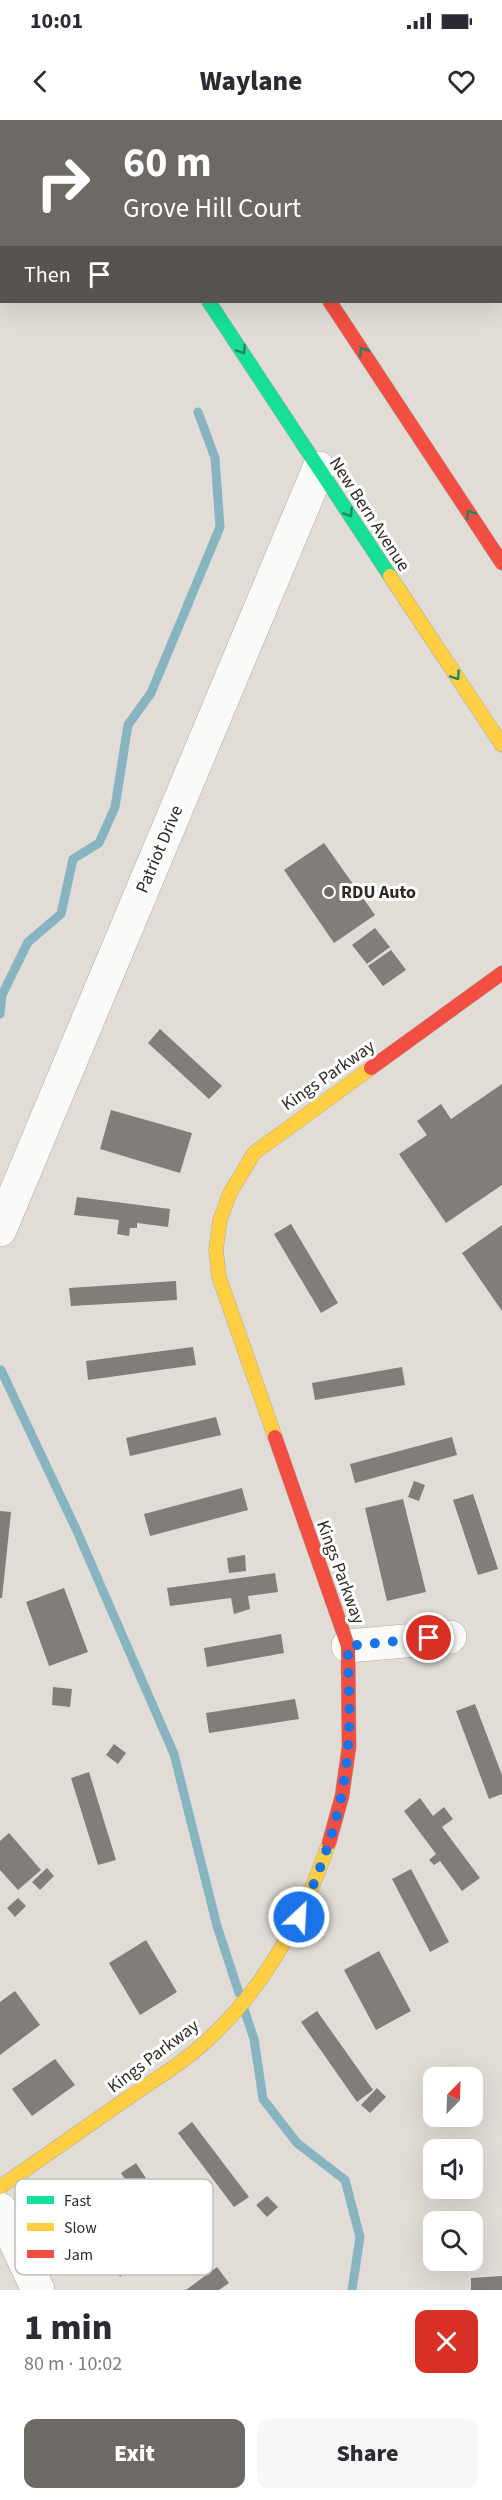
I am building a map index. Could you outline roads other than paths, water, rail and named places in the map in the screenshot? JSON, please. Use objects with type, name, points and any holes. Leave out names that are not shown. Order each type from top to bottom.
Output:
[{"type":"street","name":"New Bern Avenue","points":[[210,303],[502,745]]},
{"type":"street","points":[[331,303],[502,563]]},
{"type":"street","name":"Patriot Drive","points":[[0,1230],[319,468]]},
{"type":"street","name":"Kings Parkway","points":[[0,2187],[195,2051],[246,1997],[278,1954],[317,1878],[342,1796],[349,1747],[348,1646],[229,1308],[217,1268],[217,1227],[230,1187],[254,1153],[502,973]]},
{"type":"street","points":[[348,1646],[450,1636]]},
{"type":"street","points":[[0,2208],[15,2240]]},
{"type":"street","points":[[31,2275],[38,2290]]},
{"type":"waterway","points":[[0,1014],[2,995],[28,942],[61,914],[73,859],[99,843],[115,807],[128,725],[151,693],[220,527],[215,458],[198,412]]},
{"type":"waterway","points":[[1,1370],[76,1529],[174,1754],[217,1926],[239,1993]]},
{"type":"waterway","points":[[244,2009],[254,2039],[263,2099],[297,2143],[345,2180],[360,2237],[352,2290]]},
{"type":"place","name":"RDU Auto","points":[[329,892]]}]
